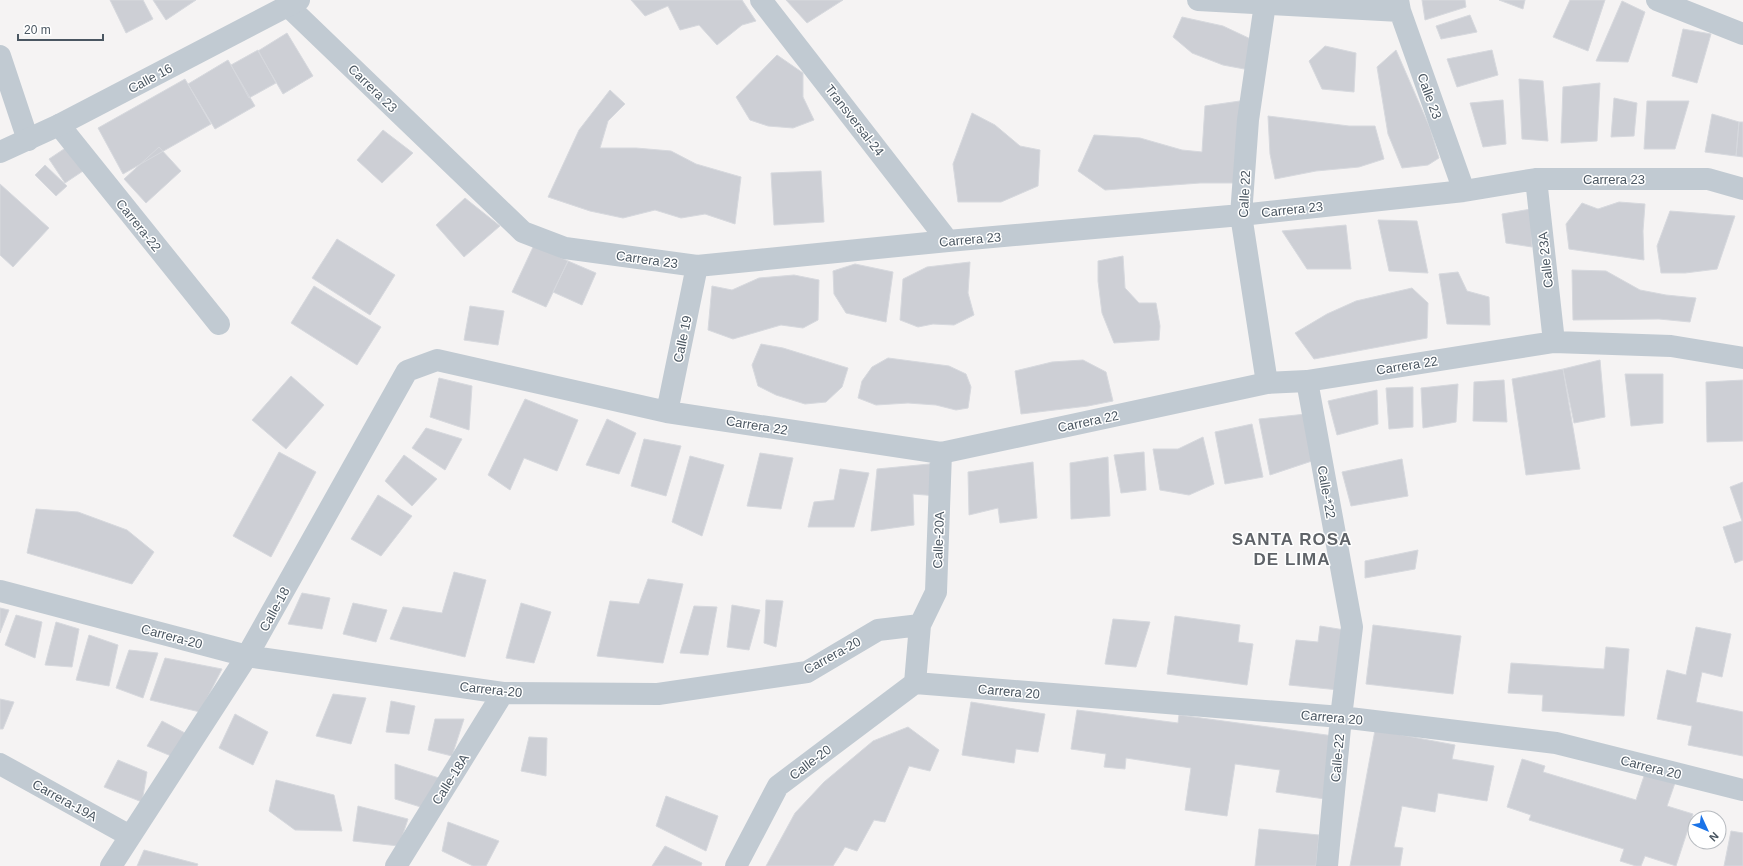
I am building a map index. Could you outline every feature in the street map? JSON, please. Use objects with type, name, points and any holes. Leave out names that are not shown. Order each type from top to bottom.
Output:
[{"type":"street","name":"Transversal-24","points":[[761,0],[948,241]]},
{"type":"street","points":[[1198,0],[1265,4],[1399,6]]},
{"type":"street","points":[[1656,0],[1743,34]]},
{"type":"street","name":"Carrera 23","points":[[293,3],[523,232],[565,248],[697,266],[948,241],[1241,215],[1464,190],[1536,179],[1708,179],[1743,189]]},
{"type":"street","name":"Calle 16","points":[[0,152],[59,125],[293,3]]},
{"type":"street","name":"Calle 22","points":[[1265,4],[1248,120],[1241,215],[1267,382]]},
{"type":"street","name":"Calle 23","points":[[1399,6],[1464,190]]},
{"type":"street","points":[[0,56],[28,140]]},
{"type":"street","name":"Carrera-22","points":[[59,125],[219,324]]},
{"type":"street","name":"Calle 23A","points":[[1536,179],[1554,342]]},
{"type":"street","name":"Calle 19","points":[[667,412],[697,266]]},
{"type":"street","name":"Carrera 22","points":[[437,360],[667,412],[941,453],[1267,382],[1307,381],[1554,342],[1671,346],[1743,358]]},
{"type":"street","name":"Calle-18","points":[[111,866],[247,656],[407,371],[437,360]]},
{"type":"street","name":"Calle-*22","points":[[1307,381],[1352,627]]},
{"type":"street","name":"Calle-20A","points":[[920,625],[936,592],[941,453]]},
{"type":"street","name":"Carrera-20","points":[[0,591],[247,656],[503,693],[658,694],[807,672],[878,630],[920,625]]},
{"type":"street","points":[[915,683],[920,625]]},
{"type":"street","name":"Calle-22","points":[[1327,866],[1341,717],[1352,627]]},
{"type":"street","name":"Carrera 20","points":[[915,683],[1341,717],[1556,743],[1743,790]]},
{"type":"street","name":"Calle-20","points":[[736,866],[778,786],[915,683]]},
{"type":"street","name":"Calle-18A","points":[[396,866],[503,693]]},
{"type":"street","name":"Carrera-19A","points":[[0,764],[130,836]]},
{"type":"building","points":[[110,0],[143,0],[153,19],[126,33]]},
{"type":"building","points":[[153,0],[196,0],[166,20]]},
{"type":"building","points":[[631,0],[742,0],[756,21],[742,25],[717,45],[699,25],[680,30],[668,6],[645,16]]},
{"type":"building","points":[[786,0],[843,0],[807,23]]},
{"type":"building","points":[[1422,0],[1465,0],[1466,7],[1425,20]]},
{"type":"building","points":[[1499,0],[1525,0],[1523,9]]},
{"type":"building","points":[[1570,0],[1605,0],[1588,51],[1553,37]]},
{"type":"building","points":[[1622,1],[1645,12],[1628,62],[1596,61]]},
{"type":"building","points":[[1470,15],[1477,32],[1441,39],[1436,26]]},
{"type":"building","points":[[1182,17],[1223,26],[1257,42],[1255,71],[1223,65],[1192,53],[1173,37]]},
{"type":"building","points":[[1683,29],[1711,34],[1697,83],[1672,76]]},
{"type":"building","points":[[287,33],[313,76],[283,94],[258,51]]},
{"type":"building","points":[[1325,46],[1356,53],[1354,92],[1322,89],[1309,61]]},
{"type":"building","points":[[258,50],[276,83],[249,98],[231,65]]},
{"type":"building","points":[[1396,50],[1430,128],[1439,158],[1428,165],[1402,168],[1388,134],[1377,67]]},
{"type":"building","points":[[1492,50],[1498,75],[1457,87],[1447,59]]},
{"type":"building","points":[[777,55],[803,73],[803,97],[814,120],[793,128],[768,126],[750,120],[736,97]]},
{"type":"building","points":[[228,60],[255,106],[215,129],[188,84]]},
{"type":"building","points":[[185,79],[211,124],[123,174],[98,128]]},
{"type":"building","points":[[1519,79],[1543,81],[1548,141],[1522,139]]},
{"type":"building","points":[[1600,83],[1597,141],[1561,143],[1563,87]]},
{"type":"building","points":[[610,90],[625,104],[608,121],[600,148],[636,148],[671,151],[696,164],[741,177],[735,224],[705,214],[681,218],[655,210],[623,218],[590,211],[548,197],[579,130]]},
{"type":"building","points":[[1614,98],[1637,103],[1634,136],[1611,137]]},
{"type":"building","points":[[1503,100],[1506,144],[1483,147],[1470,103]]},
{"type":"building","points":[[1240,101],[1239,183],[1200,183],[1105,190],[1078,171],[1094,135],[1140,138],[1182,150],[1202,152],[1205,106]]},
{"type":"building","points":[[1647,101],[1689,101],[1675,149],[1644,149]]},
{"type":"building","points":[[972,113],[995,125],[1020,146],[1040,150],[1038,186],[1001,202],[958,202],[953,164]]},
{"type":"building","points":[[1712,114],[1739,122],[1736,156],[1705,152]]},
{"type":"building","points":[[1268,116],[1349,126],[1375,126],[1384,159],[1359,167],[1316,171],[1275,179],[1270,154]]},
{"type":"building","points":[[1739,122],[1743,122],[1743,157],[1736,156]]},
{"type":"building","points":[[383,130],[413,153],[382,183],[357,160]]},
{"type":"building","points":[[70,145],[86,169],[65,183],[49,159]]},
{"type":"building","points":[[159,147],[181,171],[146,203],[124,179]]},
{"type":"building","points":[[45,165],[67,186],[56,196],[35,175]]},
{"type":"building","points":[[821,171],[824,222],[774,225],[771,173]]},
{"type":"building","points":[[0,184],[49,228],[13,267],[0,255]]},
{"type":"building","points":[[465,198],[500,226],[464,257],[436,225]]},
{"type":"building","points":[[1619,202],[1645,204],[1643,231],[1644,260],[1569,249],[1566,224],[1582,203],[1598,209]]},
{"type":"building","points":[[1531,209],[1532,247],[1506,243],[1502,214]]},
{"type":"building","points":[[1670,211],[1735,216],[1717,269],[1685,273],[1661,273],[1657,246]]},
{"type":"building","points":[[1378,220],[1417,221],[1428,273],[1389,271]]},
{"type":"building","points":[[1346,225],[1351,269],[1307,269],[1282,231]]},
{"type":"building","points":[[337,239],[395,275],[370,315],[312,278]]},
{"type":"building","points":[[534,245],[568,261],[546,307],[512,292]]},
{"type":"building","points":[[1123,256],[1125,288],[1139,303],[1156,303],[1160,326],[1159,340],[1114,343],[1102,313],[1098,281],[1098,261]]},
{"type":"building","points":[[568,261],[596,273],[582,305],[553,292]]},
{"type":"building","points":[[970,262],[968,293],[974,315],[954,325],[933,324],[918,327],[900,320],[903,279],[927,267]]},
{"type":"building","points":[[855,264],[893,272],[886,322],[846,313],[834,294],[833,271]]},
{"type":"building","points":[[1572,270],[1606,271],[1640,290],[1666,295],[1696,298],[1690,322],[1659,319],[1573,320]]},
{"type":"building","points":[[1458,272],[1467,291],[1489,297],[1490,325],[1447,324],[1439,274]]},
{"type":"building","points":[[794,275],[819,280],[818,320],[803,328],[781,325],[733,339],[708,330],[712,286],[732,290],[759,278]]},
{"type":"building","points":[[314,286],[381,327],[357,365],[291,323]]},
{"type":"building","points":[[1412,288],[1428,303],[1427,338],[1314,359],[1295,333],[1327,314],[1356,301]]},
{"type":"building","points":[[470,306],[504,311],[498,345],[464,340]]},
{"type":"building","points":[[761,344],[783,348],[848,368],[842,387],[826,402],[805,404],[776,395],[758,386],[752,365]]},
{"type":"building","points":[[888,358],[949,366],[966,374],[971,387],[968,408],[956,410],[936,405],[908,403],[876,405],[858,398],[862,381],[872,367]]},
{"type":"building","points":[[1083,360],[1106,372],[1113,401],[1088,406],[1021,414],[1015,371],[1052,362]]},
{"type":"building","points":[[1600,360],[1605,417],[1574,423],[1563,369]]},
{"type":"building","points":[[1563,369],[1580,469],[1526,475],[1512,379]]},
{"type":"building","points":[[1625,374],[1663,374],[1663,423],[1631,426]]},
{"type":"building","points":[[291,376],[324,405],[286,449],[252,420]]},
{"type":"building","points":[[439,378],[472,386],[469,430],[430,417]]},
{"type":"building","points":[[1504,380],[1507,422],[1473,421],[1474,382]]},
{"type":"building","points":[[1743,380],[1743,441],[1707,442],[1706,382]]},
{"type":"building","points":[[1458,384],[1456,422],[1423,428],[1421,388]]},
{"type":"building","points":[[1413,387],[1413,427],[1389,429],[1386,388]]},
{"type":"building","points":[[1377,390],[1378,424],[1337,435],[1328,401]]},
{"type":"building","points":[[525,399],[578,420],[557,471],[524,458],[510,490],[488,475]]},
{"type":"building","points":[[1306,414],[1312,461],[1270,475],[1259,419]]},
{"type":"building","points":[[607,419],[636,433],[619,474],[586,465]]},
{"type":"building","points":[[1252,424],[1263,477],[1225,484],[1215,432]]},
{"type":"building","points":[[426,428],[462,439],[445,470],[412,448]]},
{"type":"building","points":[[1203,437],[1214,484],[1189,495],[1160,490],[1153,449],[1178,449]]},
{"type":"building","points":[[644,439],[681,446],[666,496],[631,486]]},
{"type":"building","points":[[279,452],[316,472],[271,557],[233,536]]},
{"type":"building","points":[[1144,452],[1146,490],[1121,493],[1114,455]]},
{"type":"building","points":[[760,453],[793,458],[781,509],[747,506]]},
{"type":"building","points":[[404,455],[437,479],[412,506],[385,481]]},
{"type":"building","points":[[690,456],[724,465],[702,536],[672,522]]},
{"type":"building","points":[[1108,457],[1110,516],[1071,519],[1070,463]]},
{"type":"building","points":[[1402,459],[1408,496],[1351,506],[1342,472]]},
{"type":"building","points":[[1033,462],[1037,518],[1000,523],[998,508],[969,515],[968,472]]},
{"type":"building","points":[[940,463],[938,496],[913,494],[914,525],[871,531],[877,469]]},
{"type":"building","points":[[840,469],[869,473],[854,527],[808,527],[814,502],[834,500]]},
{"type":"building","points":[[1743,482],[1743,560],[1735,563],[1723,527],[1742,521],[1730,487]]},
{"type":"building","points":[[378,495],[412,516],[381,556],[351,539]]},
{"type":"building","points":[[36,509],[78,512],[127,530],[154,552],[132,584],[27,553]]},
{"type":"building","points":[[1418,550],[1415,569],[1365,578],[1365,561]]},
{"type":"building","points":[[454,572],[486,580],[465,657],[390,639],[403,607],[442,613]]},
{"type":"building","points":[[648,579],[683,584],[663,663],[597,656],[610,601],[639,604]]},
{"type":"building","points":[[302,593],[330,598],[322,629],[288,624]]},
{"type":"building","points":[[766,600],[783,601],[776,647],[764,643]]},
{"type":"building","points":[[353,603],[387,610],[376,642],[343,634]]},
{"type":"building","points":[[521,603],[551,612],[534,663],[506,658]]},
{"type":"building","points":[[732,605],[760,610],[749,650],[727,647]]},
{"type":"building","points":[[694,606],[717,607],[708,655],[680,653]]},
{"type":"building","points":[[0,608],[9,610],[0,633]]},
{"type":"building","points":[[16,615],[42,622],[35,658],[5,645]]},
{"type":"building","points":[[1175,616],[1240,625],[1238,642],[1253,644],[1247,685],[1167,674]]},
{"type":"building","points":[[1113,619],[1150,622],[1136,667],[1105,664]]},
{"type":"building","points":[[56,622],[79,629],[72,667],[45,665]]},
{"type":"building","points":[[1373,625],[1461,636],[1453,694],[1366,684]]},
{"type":"building","points":[[1320,626],[1357,632],[1349,691],[1289,685],[1296,640],[1318,642]]},
{"type":"building","points":[[1696,627],[1731,634],[1722,677],[1702,672],[1696,702],[1743,712],[1743,756],[1688,745],[1692,726],[1657,719],[1667,670],[1686,675]]},
{"type":"building","points":[[89,635],[118,645],[109,686],[76,680]]},
{"type":"building","points":[[1606,647],[1629,649],[1624,716],[1542,711],[1543,695],[1508,693],[1511,663],[1604,669]]},
{"type":"building","points":[[129,650],[158,653],[143,698],[116,688]]},
{"type":"building","points":[[165,658],[222,669],[200,712],[150,700]]},
{"type":"building","points":[[333,694],[366,698],[351,744],[316,736]]},
{"type":"building","points":[[0,699],[14,702],[3,729],[0,729]]},
{"type":"building","points":[[391,701],[415,706],[409,734],[386,732]]},
{"type":"building","points":[[971,702],[1045,714],[1038,752],[1016,749],[1014,763],[962,755]]},
{"type":"building","points":[[1077,710],[1178,723],[1179,715],[1334,736],[1325,799],[1276,792],[1280,770],[1235,764],[1227,816],[1185,810],[1191,768],[1126,758],[1125,769],[1104,767],[1106,754],[1071,749]]},
{"type":"building","points":[[235,714],[268,732],[253,765],[219,748]]},
{"type":"building","points":[[435,719],[464,719],[452,756],[428,750]]},
{"type":"building","points":[[162,721],[185,733],[176,758],[147,746]]},
{"type":"building","points":[[908,727],[939,750],[930,771],[909,766],[885,822],[874,820],[857,851],[845,847],[833,866],[766,866],[795,813],[824,782],[873,741]]},
{"type":"building","points":[[1375,730],[1455,745],[1452,759],[1494,766],[1487,801],[1438,793],[1435,812],[1402,806],[1394,847],[1403,848],[1400,866],[1350,866]]},
{"type":"building","points":[[529,737],[547,738],[546,776],[521,771]]},
{"type":"building","points":[[1522,759],[1545,766],[1543,772],[1636,800],[1645,773],[1675,783],[1667,806],[1687,812],[1687,832],[1676,866],[1645,856],[1641,866],[1636,866],[1620,861],[1624,849],[1529,820],[1531,815],[1507,807]]},
{"type":"building","points":[[118,760],[147,772],[142,802],[104,787]]},
{"type":"building","points":[[395,764],[442,779],[427,809],[395,799]]},
{"type":"building","points":[[276,780],[334,795],[342,831],[295,830],[269,811]]},
{"type":"building","points":[[666,796],[718,816],[706,851],[656,826]]},
{"type":"building","points":[[358,806],[408,819],[399,846],[353,841]]},
{"type":"building","points":[[448,822],[499,841],[486,866],[473,866],[442,851]]},
{"type":"building","points":[[1259,829],[1319,835],[1316,866],[1255,866]]},
{"type":"building","points":[[1731,831],[1743,833],[1743,866],[1724,866]]},
{"type":"building","points":[[665,846],[702,863],[701,866],[652,866]]},
{"type":"building","points":[[144,850],[198,864],[197,866],[137,866]]},
{"type":"district","name":"SANTA ROSA DE LIMA","points":[[1292,549]]}]
